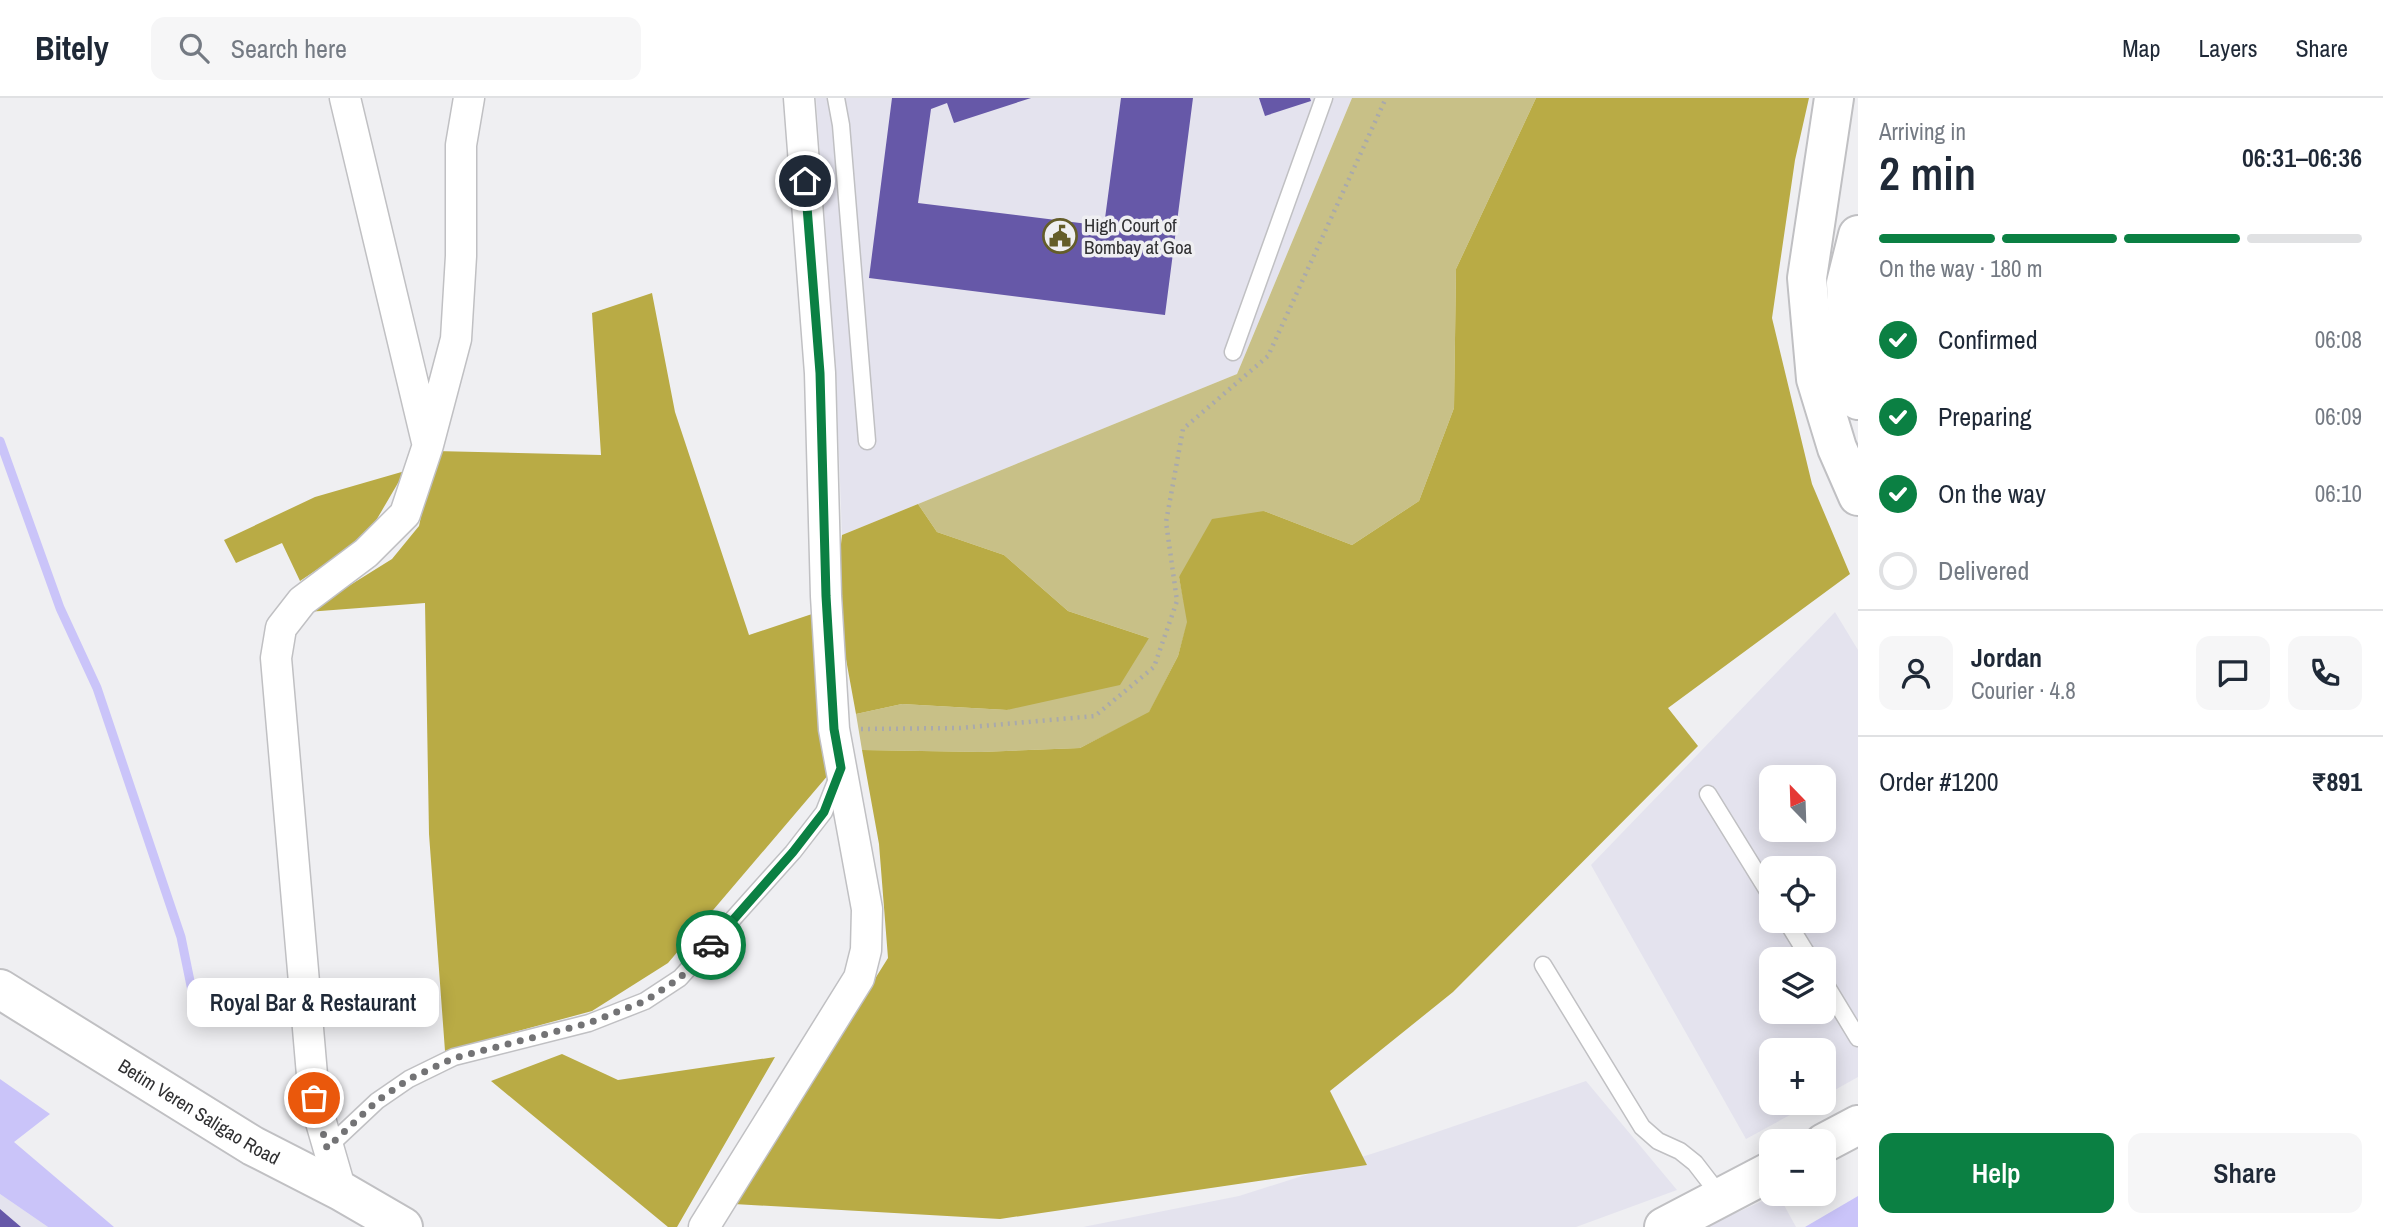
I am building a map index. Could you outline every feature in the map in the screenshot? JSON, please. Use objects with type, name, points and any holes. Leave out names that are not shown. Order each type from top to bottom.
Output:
[{"type":"main road","points":[[1834,98],[1807,278],[1816,379],[1838,448],[1858,496]]},
{"type":"main road","points":[[1858,235],[1846,283],[1850,373],[1858,400]]},
{"type":"main road","name":"Betim Veren Saligao Road","points":[[0,989],[253,1146],[341,1191],[403,1227]]},
{"type":"main road","points":[[1836,1137],[1858,1125]]},
{"type":"main road","points":[[1664,1227],[1759,1178]]},
{"type":"street","points":[[345,98],[428,445]]},
{"type":"street","points":[[341,1191],[314,1098],[276,657],[281,628],[302,601],[366,553],[405,514],[428,445],[456,339],[461,256],[461,145],[469,98]]},
{"type":"street","points":[[704,1227],[859,978],[866,950],[867,908],[834,729],[826,596],[820,373],[799,98]]},
{"type":"lane","points":[[836,98],[841,125],[867,441]]},
{"type":"lane","points":[[1233,352],[1324,98]]},
{"type":"lane","points":[[327,1148],[377,1101],[421,1073],[454,1058],[589,1023],[645,1001],[680,978],[768,881],[824,812],[841,768]]},
{"type":"lane","points":[[1708,794],[1759,877]]},
{"type":"lane","points":[[1543,965],[1642,1127],[1658,1141],[1680,1151],[1695,1163],[1722,1198]]},
{"type":"lane","points":[[1836,1002],[1858,1038]]},
{"type":"path","points":[[834,729],[960,728],[1095,716],[1154,667],[1177,601],[1166,522],[1182,429],[1268,356],[1386,98]]},
{"type":"shaded area","name":"High Court of Bombay at Goa","points":[[816,98],[1352,98],[1237,374],[842,535],[836,374]]},
{"type":"shaded area","points":[[1352,98],[1536,98],[1456,269],[1454,408],[1419,501],[1352,545],[1264,511],[1179,577],[1188,621],[1178,656],[1149,713],[1080,748],[981,752],[862,750],[856,714],[902,704],[1007,710],[1149,638],[1068,611],[1004,555],[937,532],[918,504],[1237,374]]},
{"type":"shaded area","points":[[1536,98],[1809,98],[1795,160],[1772,318],[1812,484],[1850,574],[1668,708],[1698,746],[1453,992],[1330,1091],[1367,1165],[1000,1219],[734,1204],[888,958],[879,844],[862,750],[981,752],[1080,748],[1149,712],[1178,656],[1187,622],[1179,577],[1212,519],[1264,511],[1352,545],[1419,501],[1454,408],[1456,269]]},
{"type":"shaded area","points":[[652,293],[675,412],[749,635],[815,613],[829,774],[668,963],[592,1011],[445,1051],[429,834],[425,603],[307,612],[392,559],[419,526],[435,451],[601,455],[592,313]]},
{"type":"shaded area","points":[[405,471],[367,536],[300,581],[282,543],[236,563],[224,540],[315,497]]},
{"type":"shaded area","points":[[918,504],[937,532],[1004,555],[1068,611],[1149,638],[1120,685],[1007,710],[902,704],[856,714],[835,599],[842,535]]},
{"type":"shaded area","points":[[1835,612],[1858,650],[1858,1077],[1836,1089],[1836,1038],[1759,1038],[1759,1115],[1790,1115],[1764,1129],[1759,1129],[1759,1132],[1746,1139],[1591,865]]},
{"type":"shaded area","points":[[562,1054],[618,1080],[775,1057],[677,1227],[668,1227],[491,1081]]},
{"type":"shaded area","points":[[0,1079],[50,1114],[14,1142],[114,1227],[48,1227],[0,1194]]},
{"type":"shaded area","points":[[1586,1081],[1677,1190],[1576,1227],[1083,1227],[1239,1196]]},
{"type":"shaded area","points":[[0,1194],[48,1227],[0,1227]]},
{"type":"shaded area","points":[[1858,1196],[1858,1227],[1805,1227]]},
{"type":"shaded area","points":[[1759,1203],[1759,1206],[1785,1206],[1796,1227],[1705,1227]]},
{"type":"building","points":[[892,98],[1031,98],[954,123],[947,103],[931,109],[918,203],[1104,226],[1121,98],[1193,98],[1165,315],[869,278]]},
{"type":"building","points":[[1259,98],[1310,98],[1311,101],[1265,116]]},
{"type":"building","points":[[0,1209],[21,1227],[0,1227]]},
{"type":"waterway","points":[[0,441],[60,608],[97,688],[181,937],[198,1020]]},
{"type":"way so far","points":[[314,1098],[327,1148],[377,1101],[409,1079],[454,1058],[589,1023],[645,1001],[680,978],[711,945]]},
{"type":"place","name":"High Court of Bombay at Goa","points":[[1060,236]]},
{"type":"place","name":"Royal Bar & Restaurant","points":[[314,1098]]},
{"type":"route","points":[[711,945],[793,852],[824,812],[841,768],[834,729],[826,596],[820,373],[805,181]]}]
